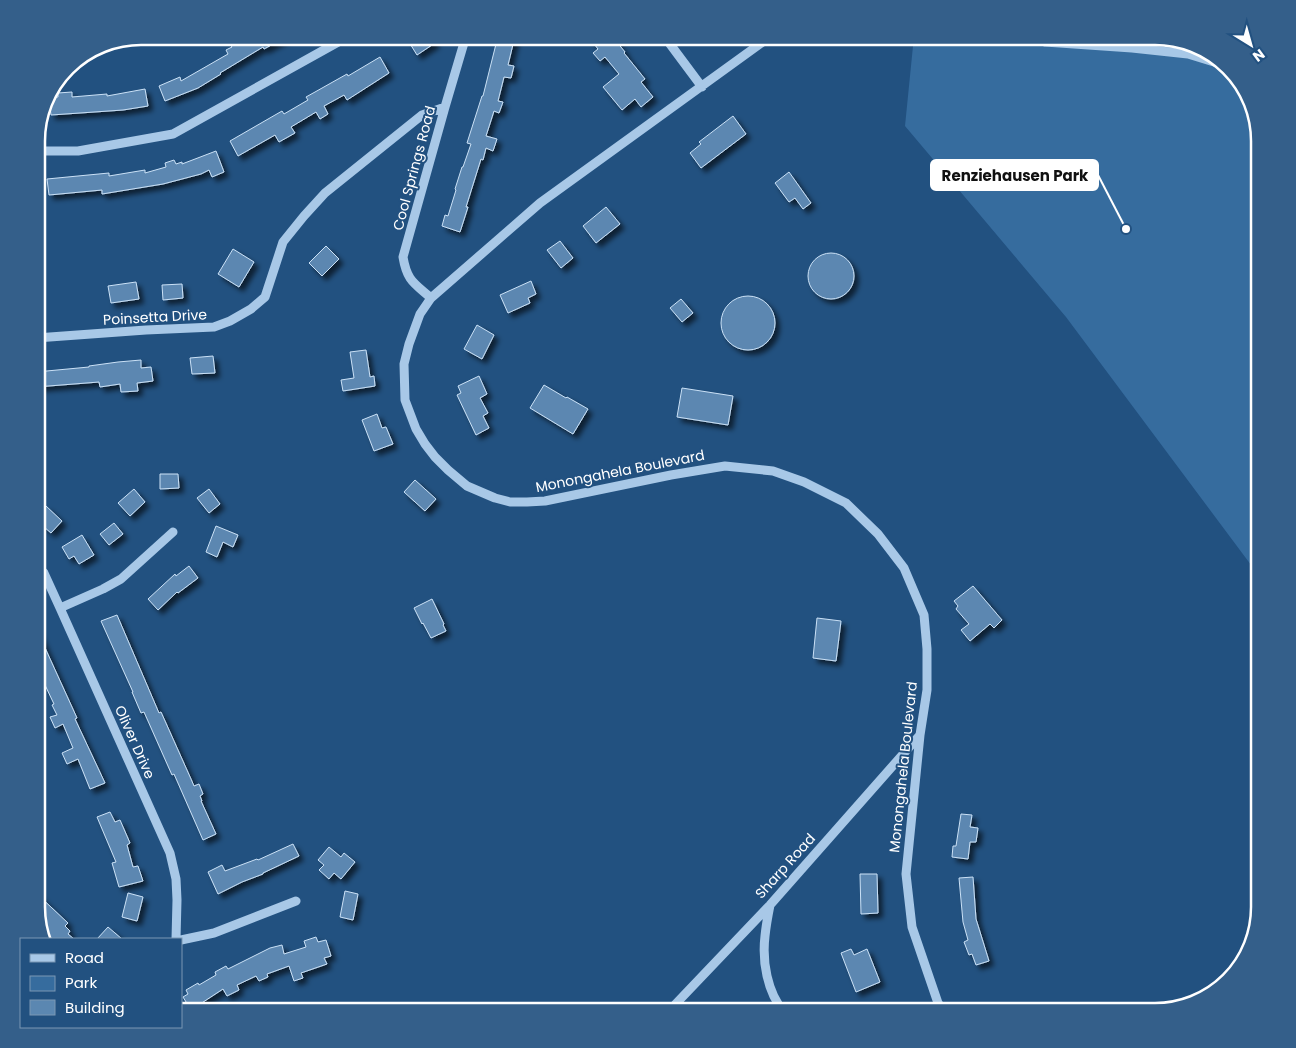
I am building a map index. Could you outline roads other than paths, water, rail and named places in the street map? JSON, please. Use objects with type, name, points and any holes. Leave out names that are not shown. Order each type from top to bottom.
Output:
[{"type":"street","points":[[45,151],[78,151],[172,134],[333,45]]},
{"type":"street","name":"Cool Springs Road","points":[[431,298],[412,281],[405,269],[404,257],[463,45]]},
{"type":"street","points":[[671,45],[702,87]]},
{"type":"street","name":"Monongahela Boulevard","points":[[759,45],[540,203],[431,298],[420,314],[409,344],[404,364],[405,400],[416,429],[435,457],[466,486],[495,498],[510,502],[546,501],[724,466],[774,471],[804,482],[846,504],[878,534],[904,568],[924,615],[927,649],[927,690],[920,735],[906,874],[912,927],[938,1003]]},
{"type":"street","points":[[1088,45],[1188,54],[1205,59]]},
{"type":"street","points":[[1185,50],[1188,54]]},
{"type":"street","name":"Poinsetta Drive","points":[[45,337],[214,327],[230,321],[251,309],[264,297],[283,242],[325,193],[422,115],[445,107]]},
{"type":"street","points":[[60,608],[121,579],[173,532]]},
{"type":"street","name":"Oliver Drive","points":[[45,575],[170,853],[176,879],[178,900],[176,938]]},
{"type":"street","name":"Sharp Road","points":[[677,1003],[770,905],[920,735]]},
{"type":"street","points":[[182,940],[214,934],[296,901]]},
{"type":"street","points":[[770,905],[764,938],[765,967],[770,987],[777,1003]]},
{"type":"place","name":"Renziehausen Park","points":[[1126,229]]}]
